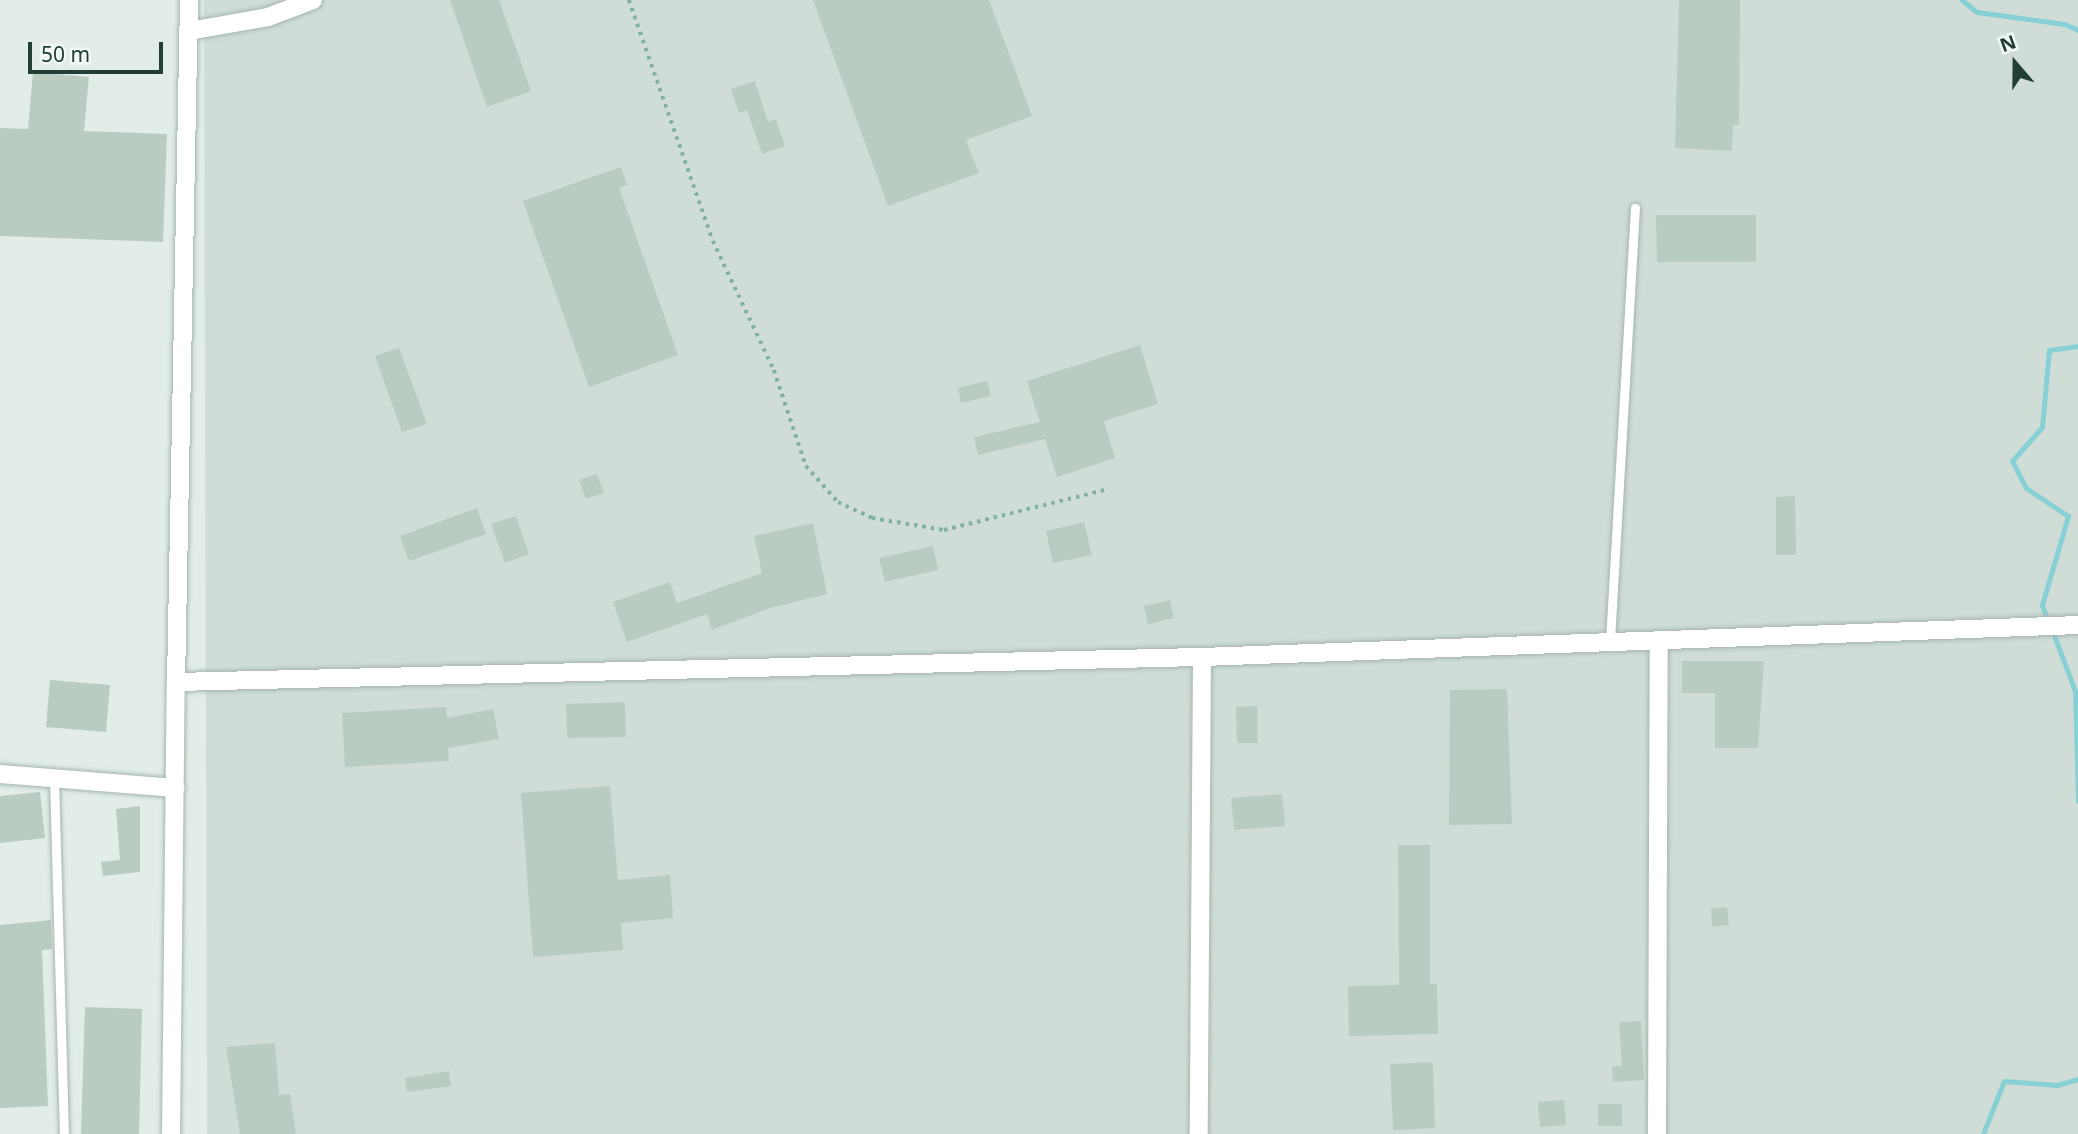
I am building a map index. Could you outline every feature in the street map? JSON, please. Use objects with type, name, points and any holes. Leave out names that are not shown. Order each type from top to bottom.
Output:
[{"type":"street","points":[[171,1134],[176,682],[190,0]]},
{"type":"street","points":[[189,31],[268,17],[313,0]]},
{"type":"street","points":[[176,682],[1202,657],[2077,625]]},
{"type":"street","points":[[1657,1134],[1659,640]]},
{"type":"street","points":[[1199,1134],[1202,657]]},
{"type":"street","points":[[0,774],[175,788]]},
{"type":"lane","points":[[1610,641],[1635,208]]},
{"type":"lane","points":[[54,778],[64,1134]]},
{"type":"path","points":[[629,0],[713,241],[774,370],[806,466],[838,502],[872,518],[944,530],[1104,490]]},
{"type":"shaded area","points":[[204,0],[2078,0],[2078,1134],[207,1134]]},
{"type":"building","points":[[450,0],[499,0],[531,91],[487,107]]},
{"type":"building","points":[[813,0],[989,0],[1032,116],[966,140],[979,173],[888,206]]},
{"type":"building","points":[[1679,0],[1740,0],[1739,125],[1733,125],[1732,151],[1675,148]]},
{"type":"building","points":[[33,72],[89,77],[84,131],[167,134],[163,242],[0,236],[0,128],[28,129]]},
{"type":"building","points":[[755,81],[768,122],[776,119],[785,146],[762,154],[747,110],[739,113],[731,89]]},
{"type":"building","points":[[621,167],[627,185],[619,188],[678,355],[589,387],[523,201]]},
{"type":"building","points":[[1656,215],[1756,215],[1756,262],[1657,262]]},
{"type":"building","points":[[1140,345],[1158,404],[1104,421],[1115,458],[1057,477],[1045,439],[978,455],[974,437],[1040,422],[1027,381]]},
{"type":"building","points":[[399,348],[427,424],[402,432],[375,356]]},
{"type":"building","points":[[987,381],[991,396],[961,403],[958,388]]},
{"type":"building","points":[[597,474],[604,493],[586,499],[579,480]]},
{"type":"building","points":[[1795,496],[1796,555],[1776,555],[1776,497]]},
{"type":"building","points":[[477,508],[486,534],[409,561],[400,536]]},
{"type":"building","points":[[516,516],[529,554],[505,563],[491,524]]},
{"type":"building","points":[[1084,522],[1092,555],[1053,563],[1046,531]]},
{"type":"building","points":[[813,523],[827,594],[770,608],[712,630],[707,614],[627,642],[613,602],[670,582],[677,603],[762,573],[754,536]]},
{"type":"building","points":[[933,546],[938,570],[885,582],[879,558]]},
{"type":"building","points":[[1170,600],[1174,618],[1148,624],[1144,606]]},
{"type":"building","points":[[1682,661],[1764,661],[1758,748],[1715,748],[1715,693],[1682,693]]},
{"type":"building","points":[[50,680],[110,685],[106,732],[46,727]]},
{"type":"building","points":[[1507,689],[1512,824],[1449,825],[1450,690]]},
{"type":"building","points":[[625,702],[626,737],[567,738],[566,704]]},
{"type":"building","points":[[1257,706],[1258,743],[1237,743],[1236,707]]},
{"type":"building","points":[[446,707],[447,718],[493,709],[499,739],[448,748],[449,761],[345,767],[342,713]]},
{"type":"building","points":[[610,786],[618,880],[670,875],[673,918],[621,923],[623,950],[533,957],[521,793]]},
{"type":"building","points":[[40,792],[45,838],[0,843],[0,796]]},
{"type":"building","points":[[1282,794],[1285,826],[1234,830],[1231,798]]},
{"type":"building","points":[[140,806],[140,872],[103,876],[101,862],[120,860],[116,809]]},
{"type":"building","points":[[1398,845],[1430,845],[1430,984],[1437,984],[1438,1034],[1349,1036],[1348,986],[1399,985]]},
{"type":"building","points":[[1727,907],[1729,925],[1712,927],[1711,908]]},
{"type":"building","points":[[51,920],[52,949],[42,950],[48,1106],[0,1108],[0,925]]},
{"type":"building","points":[[85,1007],[142,1009],[139,1134],[81,1134]]},
{"type":"building","points":[[1641,1021],[1644,1080],[1613,1082],[1612,1067],[1622,1066],[1619,1022]]},
{"type":"building","points":[[275,1043],[279,1095],[290,1094],[296,1134],[240,1134],[226,1047]]},
{"type":"building","points":[[1433,1062],[1435,1128],[1393,1130],[1390,1064]]},
{"type":"building","points":[[449,1071],[451,1086],[407,1092],[405,1078]]},
{"type":"building","points":[[1564,1100],[1566,1125],[1540,1127],[1538,1102]]},
{"type":"building","points":[[1598,1104],[1622,1104],[1622,1126],[1598,1126]]},
{"type":"waterway","points":[[1962,0],[1977,12],[2064,24],[2078,30]]},
{"type":"waterway","points":[[2048,621],[2042,605],[2068,516],[2026,488],[2012,461],[2042,427],[2049,350],[2078,346]]},
{"type":"waterway","points":[[2052,630],[2075,691],[2078,801]]},
{"type":"waterway","points":[[1983,1134],[2004,1081],[2057,1085],[2078,1079]]}]
